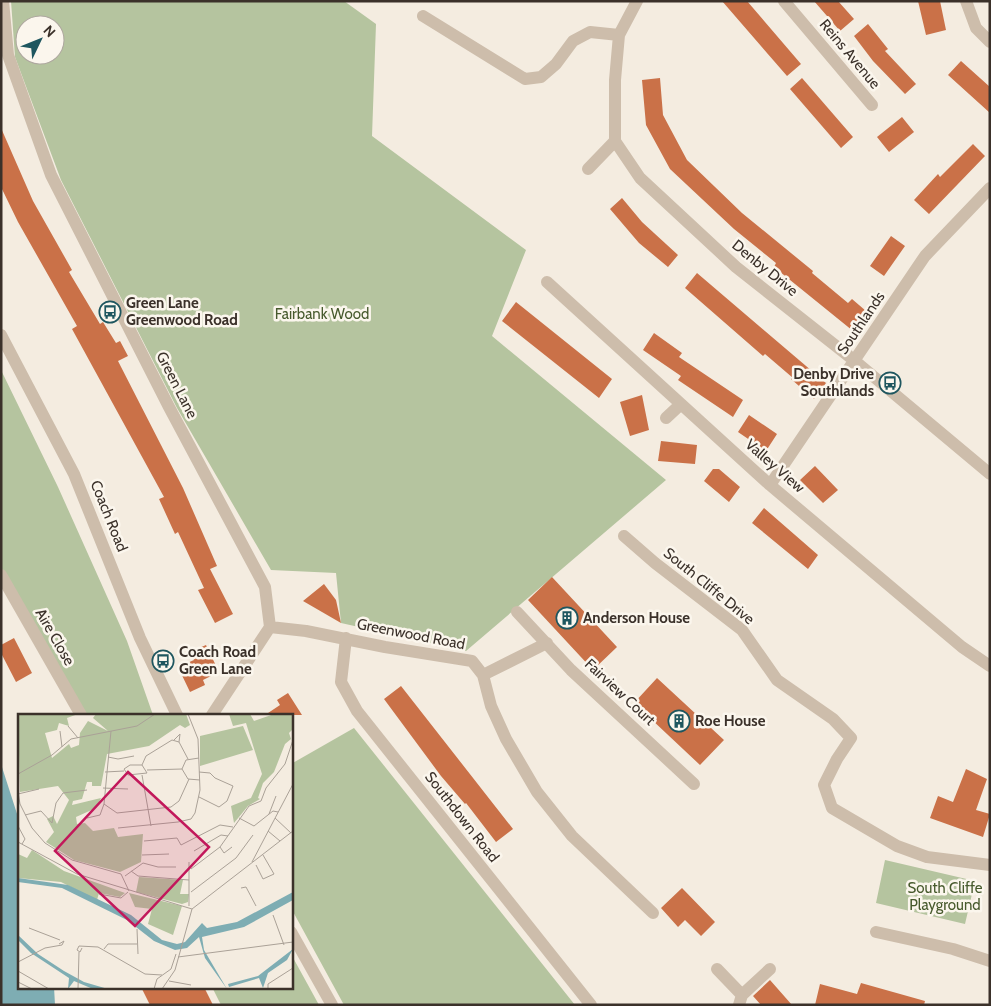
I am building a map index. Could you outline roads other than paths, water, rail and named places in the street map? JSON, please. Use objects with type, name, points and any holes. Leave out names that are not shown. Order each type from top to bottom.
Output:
[{"type":"street","name":"Green Lane","points":[[3,1],[8,55],[51,175],[169,407],[265,587],[270,627]]},
{"type":"street","points":[[588,169],[615,141],[619,35],[637,1]]},
{"type":"street","name":"Reins Avenue","points":[[784,1],[872,105]]},
{"type":"street","points":[[966,1],[976,28],[990,42]]},
{"type":"street","points":[[423,16],[525,79],[541,77],[556,64],[573,40],[590,32],[619,35]]},
{"type":"street","name":"Denby Drive","points":[[615,141],[640,178],[704,238],[990,474]]},
{"type":"street","name":"Southlands","points":[[770,485],[925,256],[990,188]]},
{"type":"street","name":"Valley View","points":[[546,282],[770,485],[962,647],[990,666]]},
{"type":"street","name":"Coach Road","points":[[1,335],[74,474],[140,638],[177,714]]},
{"type":"street","points":[[666,418],[681,404]]},
{"type":"street","name":"South Cliffe Drive","points":[[624,536],[655,563],[742,630],[777,680],[834,719],[851,738],[837,759],[824,785],[832,808],[897,846],[927,857],[990,865]]},
{"type":"street","name":"Aire Close","points":[[1,576],[80,714]]},
{"type":"street","name":"Fairview Court","points":[[517,612],[571,670],[694,784]]},
{"type":"street","name":"Greenwood Road","points":[[270,627],[346,638],[385,648],[472,661],[483,675]]},
{"type":"street","points":[[213,714],[270,627]]},
{"type":"street","name":"Southdown Road","points":[[346,638],[342,658],[341,682],[357,711],[591,1005]]},
{"type":"street","points":[[547,643],[483,675],[491,706],[506,740],[537,792],[572,836],[653,913]]},
{"type":"street","points":[[876,932],[953,949],[990,961]]},
{"type":"street","points":[[292,934],[332,1005]]},
{"type":"street","points":[[717,969],[740,1000],[770,969]]},
{"type":"water","points":[[1,764],[18,817],[18,988],[54,988],[55,1005],[1,1005]]},
{"type":"place","name":"Green Lane Greenwood Road","points":[[110,312]]},
{"type":"place","name":"Denby Drive Southlands","points":[[890,383]]},
{"type":"place","name":"Anderson House","points":[[567,618]]},
{"type":"place","name":"Coach Road Green Lane","points":[[163,661]]},
{"type":"place","name":"Roe House","points":[[679,721]]},
{"type":"park label","name":"Fairbank Wood","points":[[322,314]]},
{"type":"park label","name":"South Cliffe Playground","points":[[945,896]]}]
